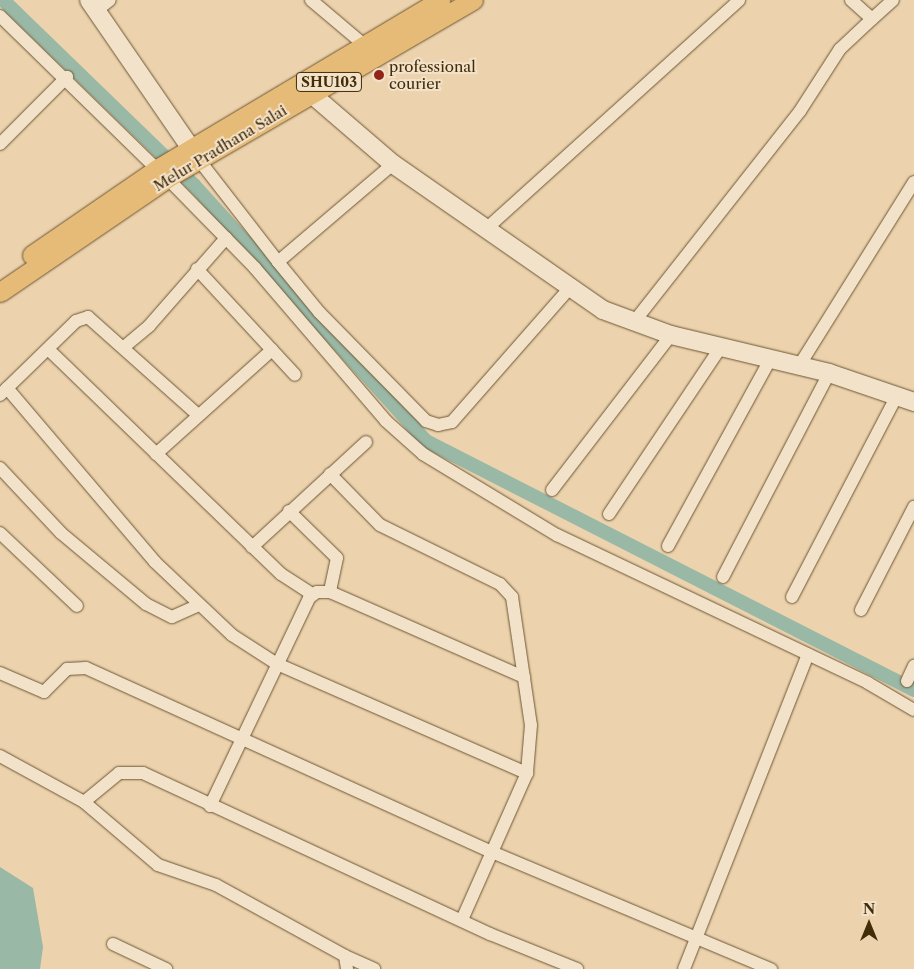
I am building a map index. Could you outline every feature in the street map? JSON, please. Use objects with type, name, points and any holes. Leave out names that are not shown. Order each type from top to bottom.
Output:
[{"type":"main road","name":"Melur Pradhana Salai","points":[[304,88],[363,44],[440,0]]},
{"type":"main road","name":"Melur Pradhana Salai","points":[[0,277],[177,165],[304,88],[473,0]]},
{"type":"main road","points":[[99,3],[177,165]]},
{"type":"main road","points":[[304,88],[393,164],[569,289],[634,322],[671,335],[828,373],[914,402]]},
{"type":"main road","name":"Melur Pradhana Salai","points":[[0,292],[177,165]]},
{"type":"street","points":[[312,0],[363,44]]},
{"type":"street","points":[[486,229],[739,0]]},
{"type":"street","points":[[851,0],[872,19]]},
{"type":"street","points":[[634,322],[794,119],[840,49],[893,0]]},
{"type":"street","points":[[0,16],[67,77],[177,165],[278,262],[358,353],[426,421],[438,425],[460,415],[569,289]]},
{"type":"street","points":[[0,144],[67,77]]},
{"type":"street","points":[[278,262],[393,164]]},
{"type":"street","points":[[177,165],[226,238],[340,371],[423,454],[556,535],[808,655],[914,710]]},
{"type":"street","points":[[799,366],[914,182]]},
{"type":"street","points":[[124,347],[226,238]]},
{"type":"street","points":[[197,270],[295,374]]},
{"type":"street","points":[[198,415],[124,347],[88,317],[76,320],[4,391],[155,562],[232,635],[277,664],[527,773]]},
{"type":"street","points":[[552,490],[671,335]]},
{"type":"street","points":[[609,514],[720,348]]},
{"type":"street","points":[[48,349],[252,547],[293,584],[312,594],[330,592],[524,676]]},
{"type":"street","points":[[156,454],[272,350]]},
{"type":"street","points":[[668,546],[770,358]]},
{"type":"street","points":[[723,577],[828,373]]},
{"type":"street","points":[[792,597],[896,397]]},
{"type":"street","points":[[252,547],[366,442]]},
{"type":"street","points":[[0,468],[61,533],[146,604],[172,617],[199,605]]},
{"type":"street","points":[[330,474],[380,525],[509,591],[531,725],[527,773],[462,920]]},
{"type":"street","points":[[861,610],[914,507]]},
{"type":"street","points":[[289,511],[337,558],[330,592]]},
{"type":"street","points":[[0,533],[77,606]]},
{"type":"street","points":[[210,806],[312,594]]},
{"type":"street","points":[[684,969],[808,655]]},
{"type":"street","points":[[907,682],[914,666]]},
{"type":"street","points":[[0,673],[44,692],[67,669],[86,668],[492,852],[695,940],[771,969]]},
{"type":"street","points":[[0,756],[84,802],[158,865],[216,885],[345,956],[374,969]]},
{"type":"street","points":[[84,802],[109,779],[130,771],[143,773],[210,806],[462,920],[577,969]]},
{"type":"street","points":[[113,944],[166,969]]},
{"type":"street","points":[[345,956],[347,969]]},
{"type":"shaded area","points":[[0,867],[33,888],[43,947],[40,969],[0,969]]},
{"type":"waterway","points":[[3,0],[194,185],[426,441],[914,690]]},
{"type":"place","name":"professional courier","points":[[379,75]]}]
